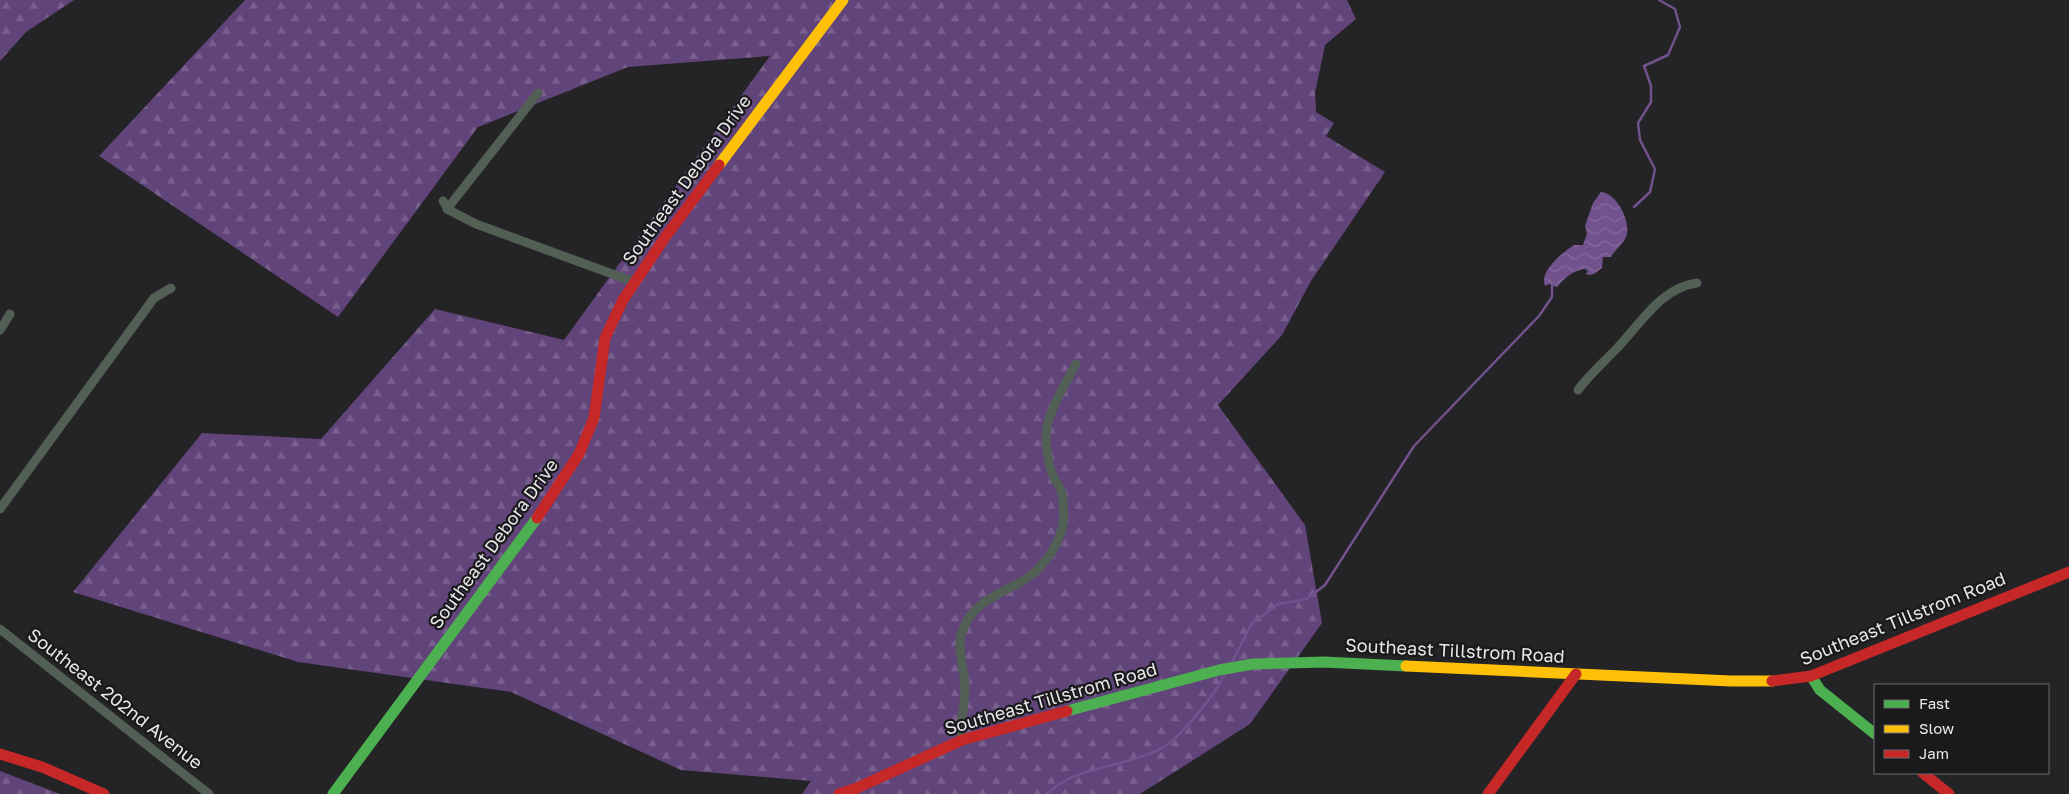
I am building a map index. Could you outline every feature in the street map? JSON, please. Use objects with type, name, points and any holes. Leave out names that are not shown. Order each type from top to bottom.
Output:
[{"type":"main road","name":"Southeast Debora Drive","points":[[333,794],[538,519],[570,471],[594,418],[605,338],[612,319],[634,282],[843,0]]},
{"type":"main road","name":"Southeast Tillstrom Road","points":[[839,794],[857,788],[962,740],[1219,670],[1253,664],[1324,662],[1770,682],[1811,676],[2069,572]]},
{"type":"main road","points":[[1488,794],[1576,674]]},
{"type":"main road","points":[[1811,676],[1820,690],[1874,733]]},
{"type":"main road","points":[[0,754],[42,767],[104,794]]},
{"type":"main road","points":[[1924,774],[1949,794]]},
{"type":"street","points":[[538,93],[445,205],[476,224],[634,282]]},
{"type":"street","points":[[1578,390],[1594,369],[1667,296],[1678,288],[1698,284]]},
{"type":"street","points":[[0,508],[154,298],[171,288]]},
{"type":"street","points":[[0,330],[10,314]]},
{"type":"street","points":[[962,740],[960,720],[965,686],[960,642],[966,623],[978,607],[993,595],[1035,573],[1057,542],[1062,530],[1062,496],[1052,473],[1046,433],[1050,416],[1076,364]]},
{"type":"street","name":"Southeast 202nd Avenue","points":[[0,630],[209,794]]},
{"type":"green space","points":[[0,0],[74,0],[26,32],[0,61]]},
{"type":"green space","points":[[245,0],[1347,0],[1356,19],[1325,45],[1315,93],[1316,112],[1334,123],[1326,136],[1385,172],[1311,281],[1282,335],[1218,405],[1305,525],[1322,623],[1250,724],[1140,794],[802,794],[811,781],[681,770],[511,692],[298,662],[73,592],[202,433],[321,439],[435,309],[564,340],[770,56],[628,67],[478,127],[338,317],[99,156]]},
{"type":"green space","points":[[0,771],[60,794],[0,794]]},
{"type":"water","points":[[1601,192],[1612,197],[1622,210],[1627,224],[1625,240],[1611,257],[1603,257],[1602,268],[1594,274],[1586,274],[1588,271],[1585,269],[1570,275],[1557,287],[1549,284],[1545,286],[1545,274],[1553,263],[1574,245],[1583,245],[1587,234],[1585,226],[1593,203]]},
{"type":"waterway","points":[[1634,207],[1650,192],[1655,169],[1640,140],[1638,123],[1651,102],[1651,86],[1644,66],[1668,55],[1680,27],[1675,9],[1659,0]]},
{"type":"waterway","points":[[1232,662],[1252,623],[1278,604],[1307,599],[1325,585],[1414,446],[1539,316],[1552,297],[1552,286],[1555,283]]},
{"type":"waterway","points":[[1046,794],[1071,777],[1141,757],[1162,748],[1178,735],[1196,715],[1224,676]]},
{"type":"traffic: fast","points":[[333,794],[537,518]]},
{"type":"traffic: fast","points":[[1067,711],[1219,670],[1253,664],[1324,662],[1406,666]]},
{"type":"traffic: fast","points":[[1811,676],[1820,690],[1874,733]]},
{"type":"traffic: slow","points":[[719,165],[843,0]]},
{"type":"traffic: slow","points":[[1406,666],[1731,681],[1772,681]]},
{"type":"traffic: jam","points":[[537,518],[579,454],[594,418],[605,338],[623,300],[666,236],[719,165]]},
{"type":"traffic: jam","points":[[1772,681],[1811,676],[2069,572]]},
{"type":"traffic: jam","points":[[1488,794],[1576,674]]},
{"type":"traffic: jam","points":[[839,794],[857,788],[962,740],[1067,711]]},
{"type":"traffic: jam","points":[[0,754],[42,767],[104,794]]},
{"type":"traffic: jam","points":[[1924,774],[1949,794]]}]
